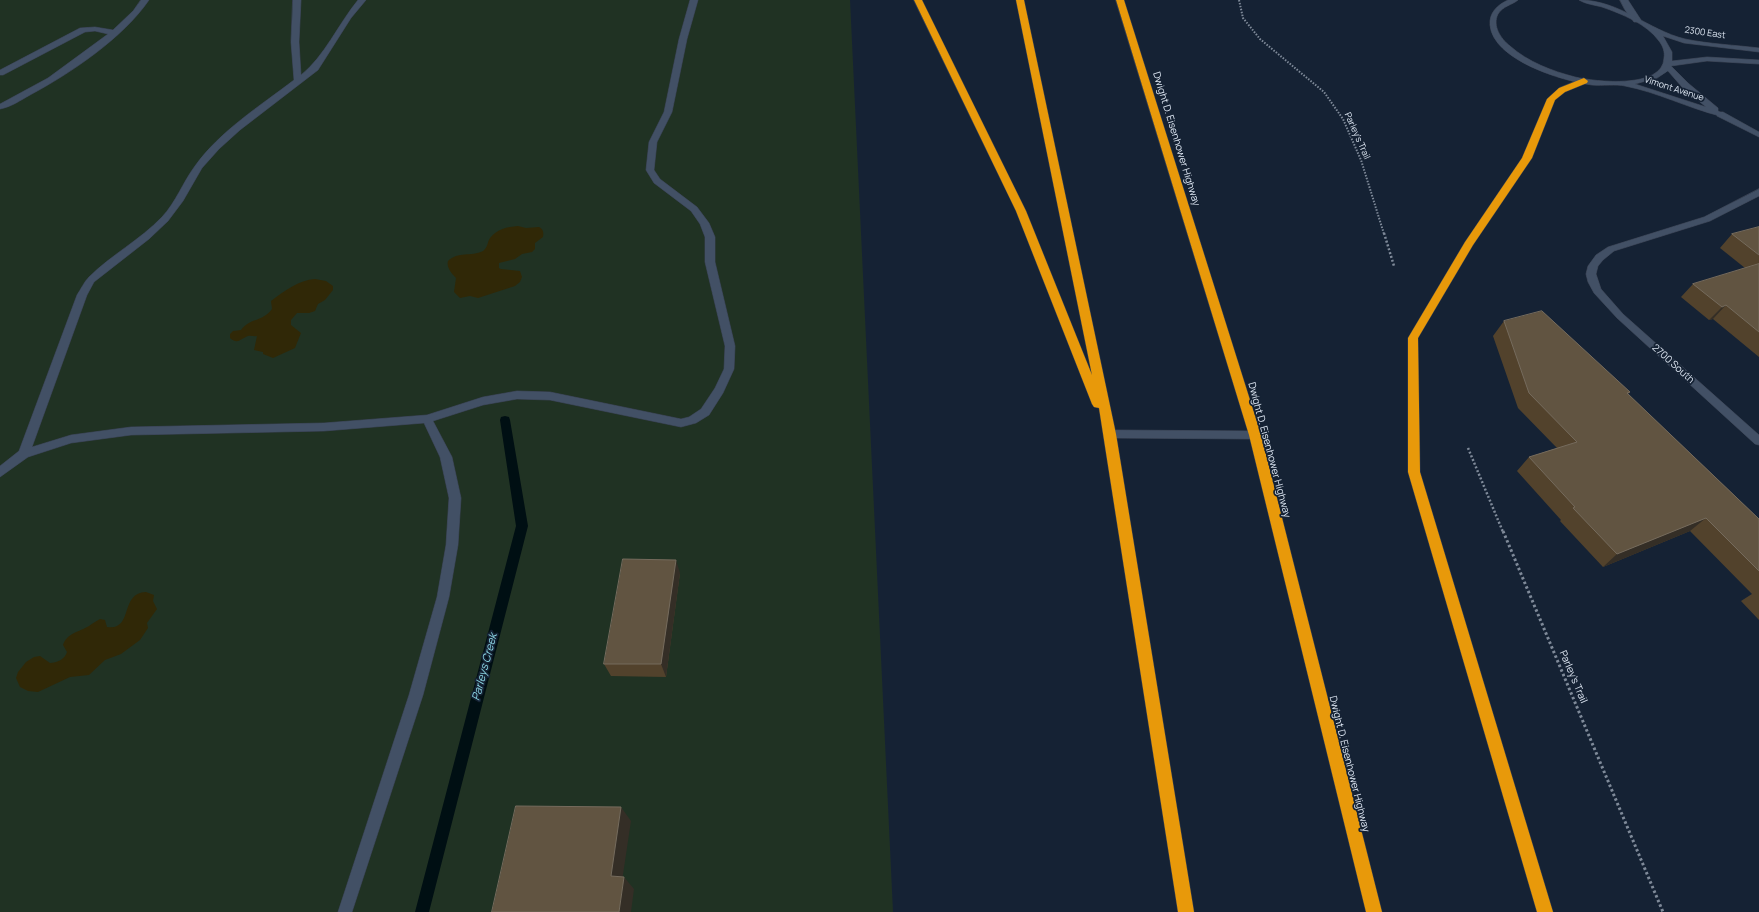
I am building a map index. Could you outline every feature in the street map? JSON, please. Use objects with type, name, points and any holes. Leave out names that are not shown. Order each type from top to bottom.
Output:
[{"type":"highway","points":[[918,0],[1021,211],[1110,434]]},
{"type":"highway","points":[[1020,0],[1110,434],[1186,912]]},
{"type":"highway","name":"Dwight D. Eisenhower Highway","points":[[1120,0],[1255,435],[1374,912]]},
{"type":"highway","points":[[1545,912],[1414,472],[1413,338],[1469,244],[1527,158],[1551,99],[1562,90],[1584,81]]},
{"type":"main road","points":[[0,107],[21,98],[47,83],[115,33],[136,13],[145,0]]},
{"type":"main road","points":[[297,0],[295,42],[298,82]]},
{"type":"main road","points":[[24,454],[82,295],[91,280],[146,237],[165,219],[179,201],[198,167],[216,147],[237,128],[315,68],[348,17],[362,0]]},
{"type":"main road","points":[[0,472],[24,454],[71,438],[132,431],[324,427],[427,419],[483,401],[517,396],[550,396],[681,423],[705,412],[719,390],[729,369],[730,346],[710,262],[710,237],[704,223],[694,209],[657,181],[650,170],[653,142],[668,112],[683,39],[694,0]]},
{"type":"main road","points":[[1514,0],[1503,5],[1493,16],[1493,29],[1503,44],[1523,59],[1536,66],[1556,74],[1584,81],[1622,84],[1643,81],[1654,77],[1662,72],[1668,65],[1669,52],[1665,44],[1650,28],[1614,9],[1583,0]]},
{"type":"main road","points":[[1624,0],[1636,20]]},
{"type":"main road","name":"2300 East","points":[[1650,28],[1684,41],[1759,50]]},
{"type":"main road","points":[[0,72],[83,30],[94,29],[115,33]]},
{"type":"main road","points":[[1668,65],[1707,59],[1759,62]]},
{"type":"main road","name":"Vimont Avenue","points":[[1668,65],[1689,88],[1720,114]]},
{"type":"main road","name":"Vimont Avenue","points":[[1622,84],[1664,95],[1720,114],[1759,135]]},
{"type":"main road","name":"2700 South","points":[[1759,192],[1707,219],[1611,249],[1600,255],[1593,264],[1592,283],[1600,296],[1620,316],[1759,441]]},
{"type":"main road","points":[[345,912],[416,695],[443,597],[452,545],[455,498],[446,457],[427,419]]},
{"type":"main road","points":[[1110,434],[1255,435]]},
{"type":"path","name":"Parley's Trail","points":[[1239,0],[1243,18],[1260,39],[1324,92],[1343,119],[1361,160],[1394,266]]},
{"type":"path","name":"Parley's Trail","points":[[1468,448],[1663,912]]},
{"type":"green space","points":[[0,0],[850,0],[893,912],[0,912]]},
{"type":"sand","points":[[518,226],[526,228],[539,227],[543,234],[543,237],[535,243],[535,249],[532,252],[522,254],[515,259],[499,263],[499,268],[501,269],[520,271],[522,277],[520,282],[515,286],[478,298],[470,296],[460,298],[454,292],[456,278],[449,268],[448,261],[456,256],[474,254],[483,251],[490,238],[496,232],[506,228]]},
{"type":"sand","points":[[315,279],[326,281],[333,286],[333,290],[325,300],[318,304],[315,311],[309,313],[297,313],[291,320],[291,325],[301,333],[295,348],[273,358],[263,354],[263,352],[254,350],[257,336],[248,336],[239,341],[235,341],[230,338],[230,334],[233,331],[241,330],[249,323],[268,313],[272,309],[271,301],[281,293],[303,281]]},
{"type":"sand","points":[[146,592],[154,595],[153,601],[157,609],[147,623],[148,628],[140,640],[121,654],[105,660],[89,675],[70,677],[38,692],[28,691],[20,687],[16,678],[18,672],[26,662],[34,657],[40,656],[50,663],[60,660],[67,652],[63,645],[70,635],[100,619],[105,620],[107,627],[115,627],[121,623],[124,618],[132,598],[138,594]]},
{"type":"building","points":[[1759,227],[1759,255],[1732,234]]},
{"type":"building","points":[[1759,264],[1759,332],[1726,305],[1722,307],[1693,284]]},
{"type":"building","points":[[1542,311],[1630,392],[1627,393],[1759,519],[1759,571],[1706,518],[1617,554],[1573,508],[1575,507],[1529,457],[1577,442],[1529,393],[1504,321]]},
{"type":"building","points":[[623,559],[676,560],[661,664],[604,664]]},
{"type":"building","points":[[516,806],[621,807],[611,876],[624,877],[619,912],[492,912]]},
{"type":"waterway","name":"Parleys Creek","points":[[422,912],[522,526],[505,420]]}]
